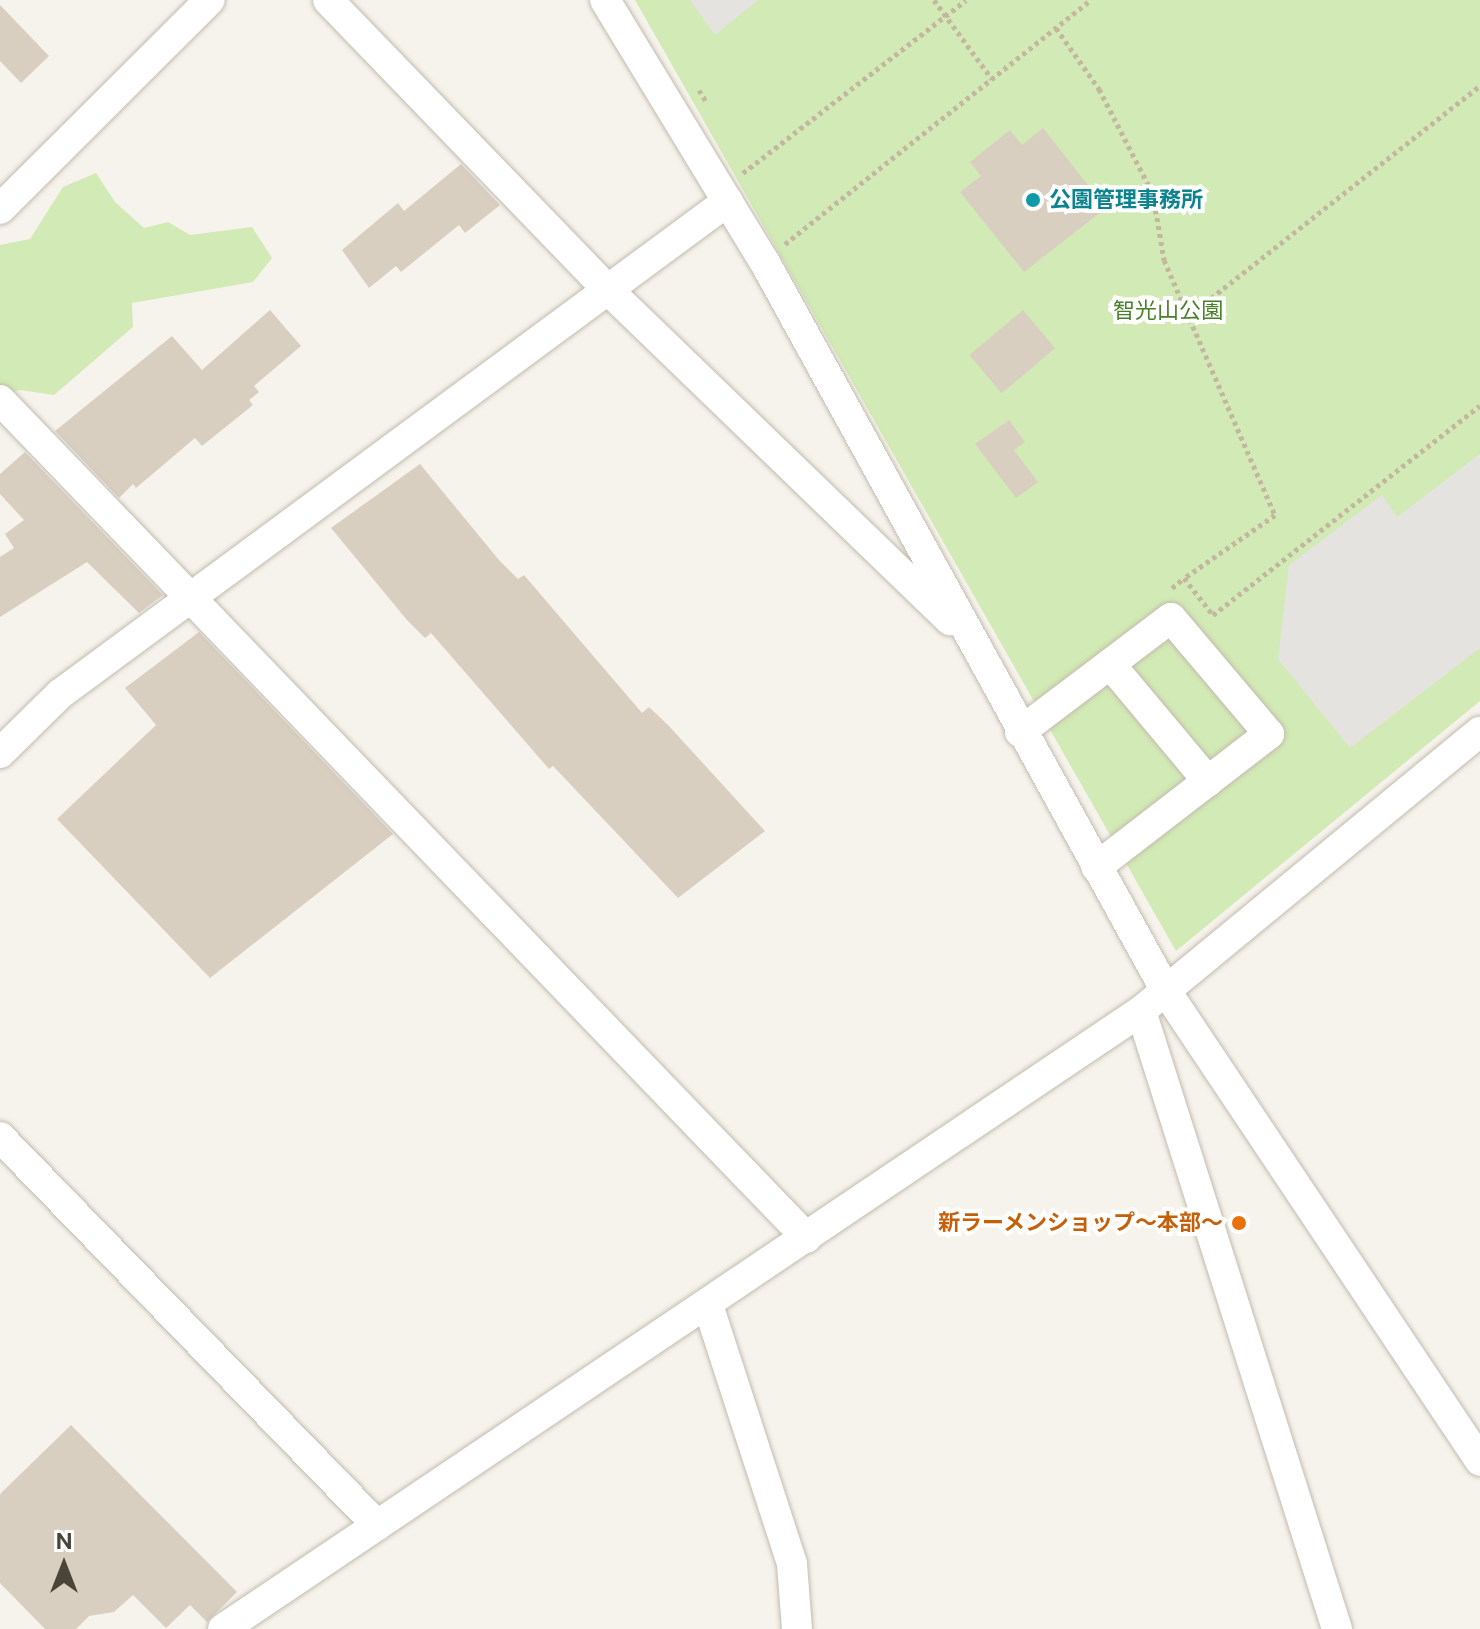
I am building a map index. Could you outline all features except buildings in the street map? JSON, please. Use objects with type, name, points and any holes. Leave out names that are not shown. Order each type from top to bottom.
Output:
[{"type":"street","points":[[0,209],[210,0]]},
{"type":"street","points":[[328,0],[607,289],[972,642]]},
{"type":"street","points":[[605,0],[724,196],[778,257],[972,642],[1166,991],[1480,1461]]},
{"type":"street","points":[[0,753],[60,694],[195,598],[607,289],[724,196]]},
{"type":"street","points":[[0,400],[195,598],[807,1238]]},
{"type":"street","points":[[1020,732],[1110,664],[1166,608],[1269,734],[1096,867]]},
{"type":"street","points":[[1110,664],[1208,781]]},
{"type":"street","points":[[223,1629],[255,1619],[377,1525],[1141,1011],[1480,732]]},
{"type":"street","points":[[1141,1011],[1337,1629]]},
{"type":"street","points":[[0,1137],[377,1525]]},
{"type":"street","points":[[708,1305],[792,1564],[797,1629]]},
{"type":"path","points":[[934,0],[992,79]]},
{"type":"path","points":[[724,196],[747,170],[966,0]]},
{"type":"path","points":[[778,257],[1088,1]]},
{"type":"path","points":[[1056,28],[1099,89],[1153,194],[1164,260],[1186,318],[1275,515],[1184,578],[1166,608]]},
{"type":"path","points":[[1186,318],[1480,86]]},
{"type":"path","points":[[699,90],[715,117]]},
{"type":"path","points":[[739,157],[754,184]]},
{"type":"path","points":[[778,257],[784,239]]},
{"type":"path","points":[[1184,578],[1213,615],[1480,406]]},
{"type":"path","points":[[1166,608],[1184,578]]},
{"type":"green space","name":"智光山公園","points":[[635,0],[1480,0],[1480,701],[1176,951]]},
{"type":"green space","points":[[96,173],[115,202],[144,228],[168,222],[190,235],[252,227],[272,258],[253,282],[132,303],[133,327],[54,395],[20,390],[0,395],[0,245],[30,239],[63,187]]},
{"type":"shaded area","points":[[690,0],[758,0],[715,35]]},
{"type":"shaded area","points":[[1480,454],[1480,648],[1350,748],[1278,659],[1289,565],[1382,495],[1397,517]]},
{"type":"place","name":"公園管理事務所","points":[[1033,200]]},
{"type":"place","name":"新ラーメンショップ～本部～","points":[[1239,1223]]}]
